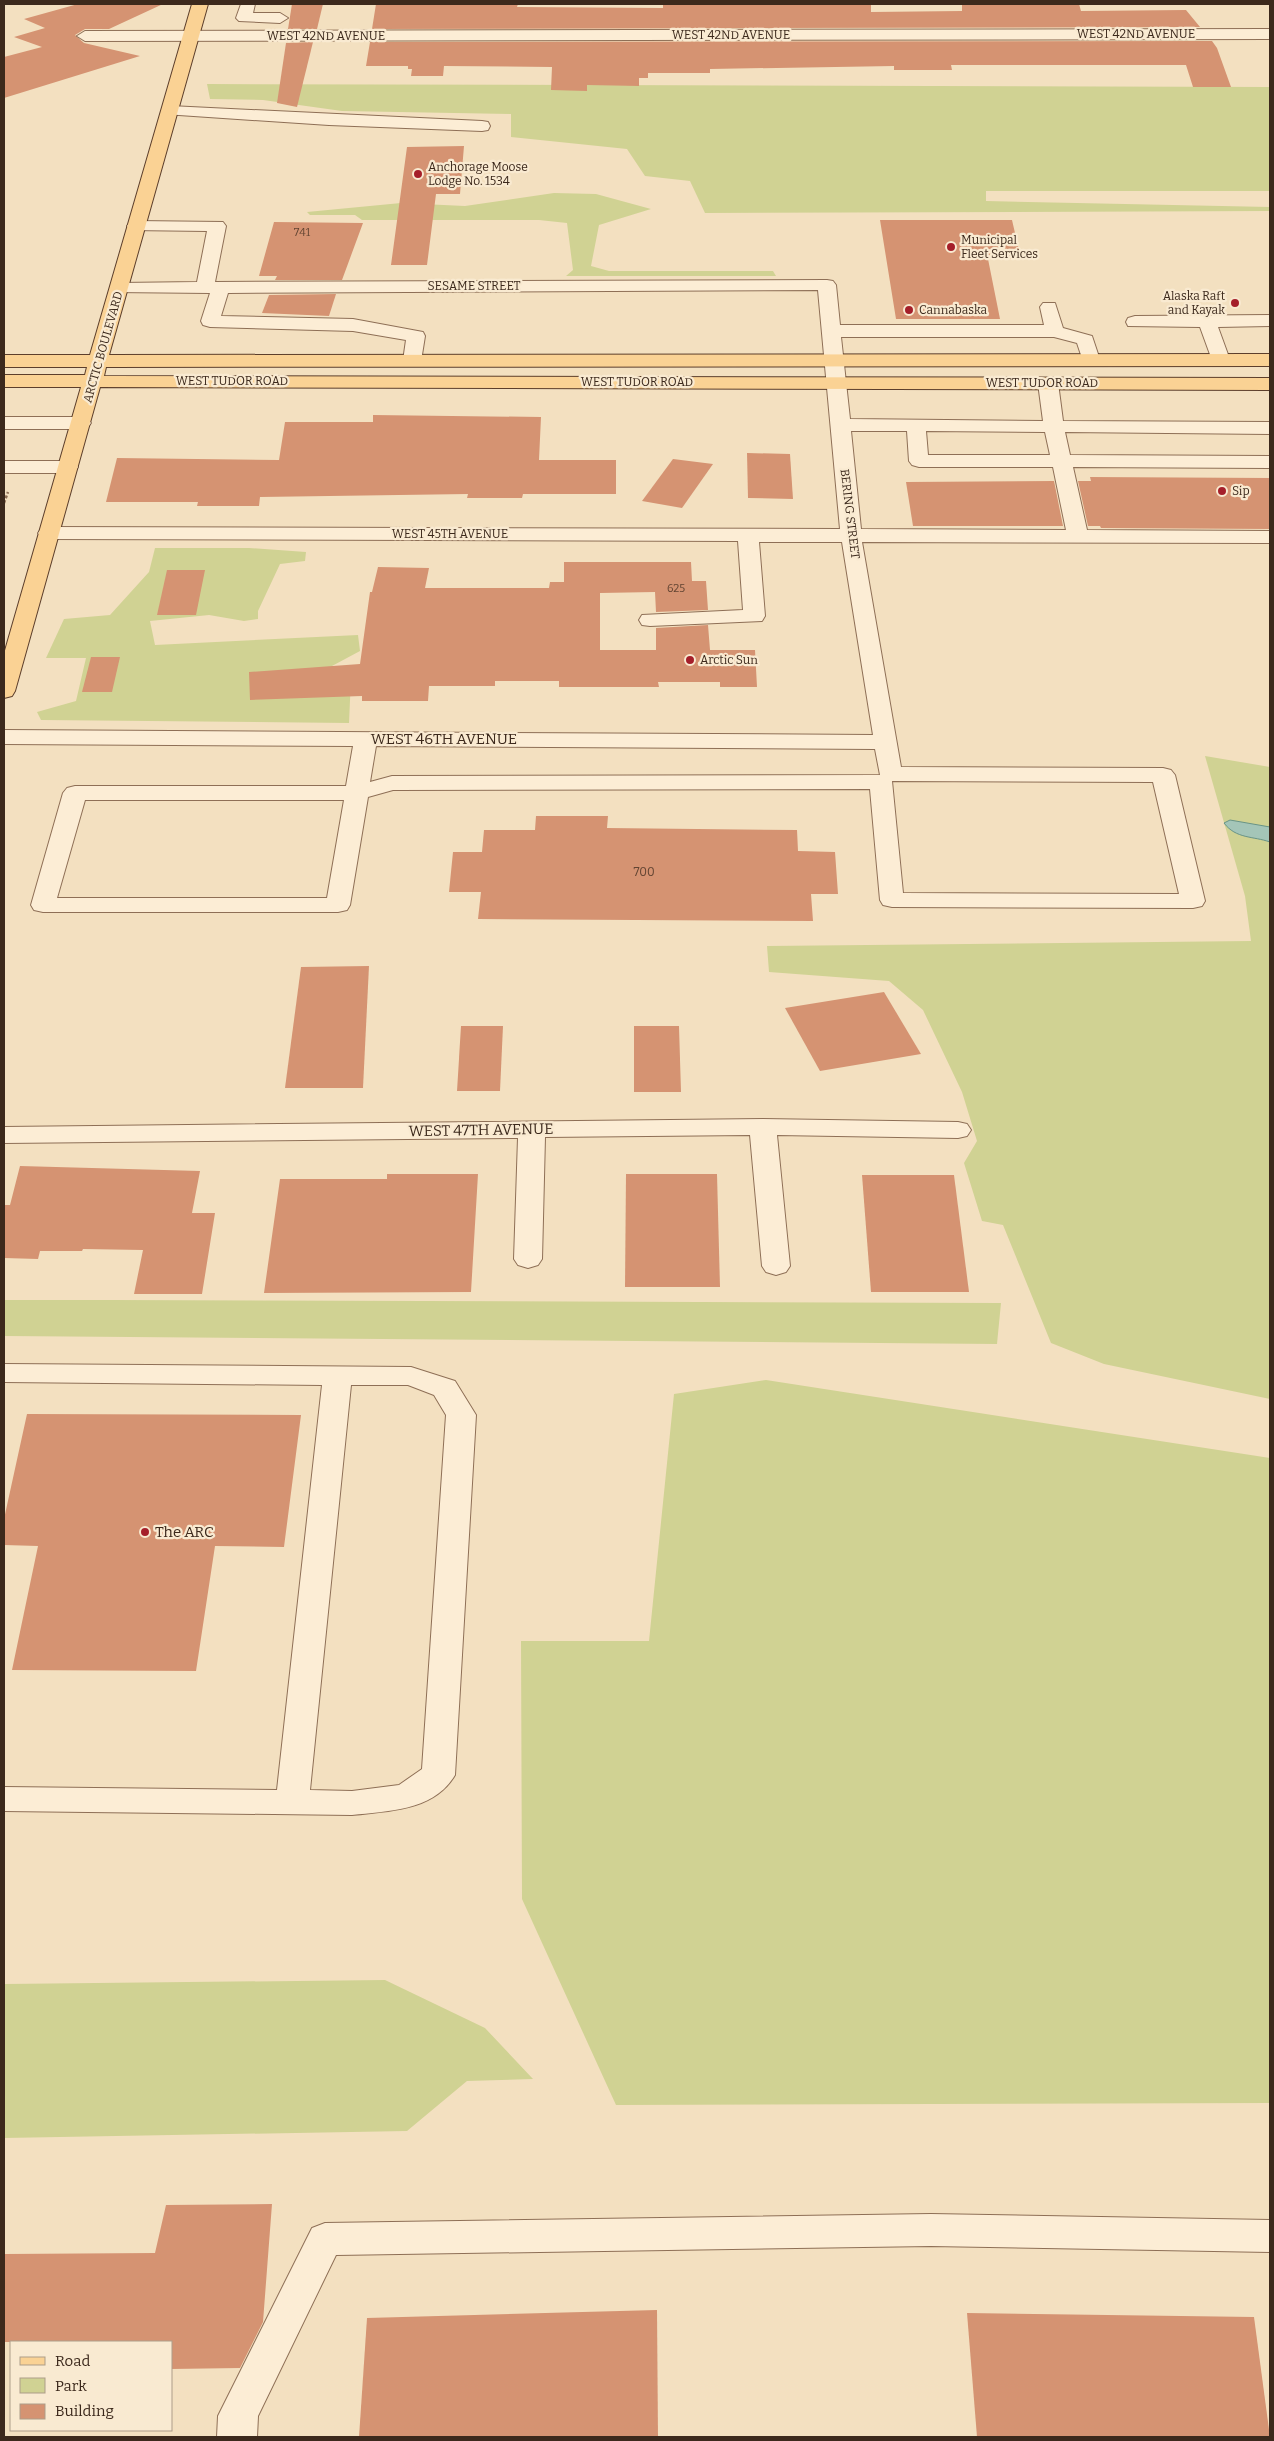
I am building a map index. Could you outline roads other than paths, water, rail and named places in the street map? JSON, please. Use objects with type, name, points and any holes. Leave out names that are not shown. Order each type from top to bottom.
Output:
[{"type":"main road","name":"ARCTIC BOULEVARD","points":[[4,690],[200,4]]},
{"type":"main road","name":"WEST TUDOR ROAD","points":[[4,360],[1270,360]]},
{"type":"main road","name":"WEST TUDOR ROAD","points":[[4,381],[1270,384]]},
{"type":"street","points":[[248,4],[244,18],[293,18]]},
{"type":"street","points":[[348,36],[351,18]]},
{"type":"street","name":"WEST 42ND AVENUE","points":[[86,36],[1270,34]]},
{"type":"street","points":[[170,111],[482,126]]},
{"type":"street","points":[[136,226],[217,226],[210,321],[353,325],[416,336],[412,361]]},
{"type":"street","name":"SESAME STREET","points":[[120,288],[828,285]]},
{"type":"street","name":"BERING STREET","points":[[828,285],[835,382],[851,535],[879,696],[886,778]]},
{"type":"street","points":[[353,325],[365,299],[365,287]]},
{"type":"street","points":[[1049,307],[1055,331]]},
{"type":"street","points":[[1207,321],[1221,360]]},
{"type":"street","points":[[1135,322],[1270,321]]},
{"type":"street","points":[[831,331],[1055,331],[1085,340],[1091,360]]},
{"type":"street","points":[[1048,383],[1054,427],[1078,536]]},
{"type":"street","points":[[4,423],[81,423]]},
{"type":"street","points":[[840,425],[1270,428]]},
{"type":"street","points":[[916,426],[919,461],[1270,462]]},
{"type":"street","points":[[4,468],[68,467]]},
{"type":"street","name":"WEST 45TH AVENUE","points":[[48,533],[1270,537]]},
{"type":"street","points":[[650,620],[754,616],[748,535]]},
{"type":"street","name":"WEST 46TH AVENUE","points":[[4,737],[884,742]]},
{"type":"street","points":[[366,739],[357,793],[338,905],[43,905],[75,793],[357,793],[392,783],[1163,775],[1193,901],[892,900],[886,778]]},
{"type":"street","points":[[763,1128],[776,1266]]},
{"type":"street","name":"WEST 47TH AVENUE","points":[[4,1135],[763,1128],[958,1130]]},
{"type":"street","points":[[528,1259],[532,1130]]},
{"type":"street","points":[[4,1374],[411,1376],[445,1388],[461,1415],[438,1774],[407,1797],[352,1803],[4,1799]]},
{"type":"street","points":[[292,1802],[338,1375]]},
{"type":"street","points":[[236,2437],[238,2416],[326,2239],[931,2230],[1270,2236]]},
{"type":"place","name":"Anchorage Moose Lodge No. 1534","points":[[418,174]]},
{"type":"place","name":"Municipal Fleet Services","points":[[951,247]]},
{"type":"place","name":"Alaska Raft and Kayak","points":[[1235,303]]},
{"type":"place","name":"Cannabaska","points":[[909,310]]},
{"type":"place","name":"Sip","points":[[1222,491]]},
{"type":"place","name":"Arctic Sun","points":[[690,660]]},
{"type":"place","name":"The ARC","points":[[145,1532]]}]
